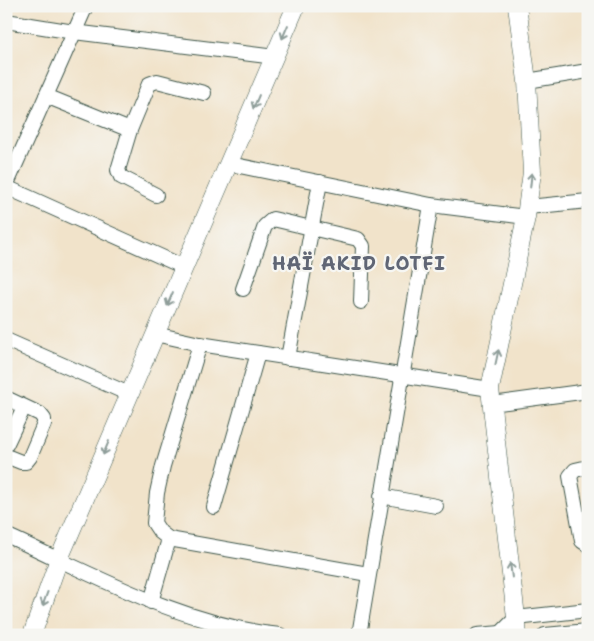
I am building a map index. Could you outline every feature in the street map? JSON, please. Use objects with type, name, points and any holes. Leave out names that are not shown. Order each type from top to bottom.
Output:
[{"type":"main road","points":[[32,635],[59,559],[230,164],[296,6]]},
{"type":"main road","points":[[511,630],[491,397],[527,212],[532,172],[527,81],[517,6]]},
{"type":"street","points":[[86,6],[6,186],[184,267]]},
{"type":"street","points":[[6,22],[275,57]]},
{"type":"street","points":[[527,81],[588,71]]},
{"type":"street","points":[[156,195],[121,177],[118,170],[130,130],[149,84],[156,81],[204,93]]},
{"type":"street","points":[[46,96],[130,130]]},
{"type":"street","points":[[230,164],[431,205],[527,212],[588,201]]},
{"type":"street","points":[[288,358],[320,182]]},
{"type":"street","points":[[359,635],[431,205]]},
{"type":"street","points":[[243,289],[265,226],[274,219],[358,239],[363,246],[361,302]]},
{"type":"street","points":[[155,334],[200,344],[401,376],[491,397],[588,391]]},
{"type":"street","points":[[6,340],[129,394]]},
{"type":"street","points":[[200,344],[163,466],[157,493],[154,523],[160,532],[169,539],[368,574]]},
{"type":"street","points":[[214,507],[258,353]]},
{"type":"street","points":[[6,398],[40,414],[44,418],[44,424],[26,462],[6,456]]},
{"type":"street","points":[[6,445],[24,407]]},
{"type":"street","points":[[588,467],[575,470],[570,476],[582,541],[588,546]]},
{"type":"street","points":[[381,496],[436,506]]},
{"type":"street","points":[[6,536],[214,629],[280,635]]},
{"type":"street","points":[[151,602],[169,539]]},
{"type":"street","points":[[477,635],[511,630],[588,610]]},
{"type":"street","points":[[545,635],[588,631]]},
{"type":"district","name":"HAÏ AKID LOTFI","points":[[359,263]]}]
